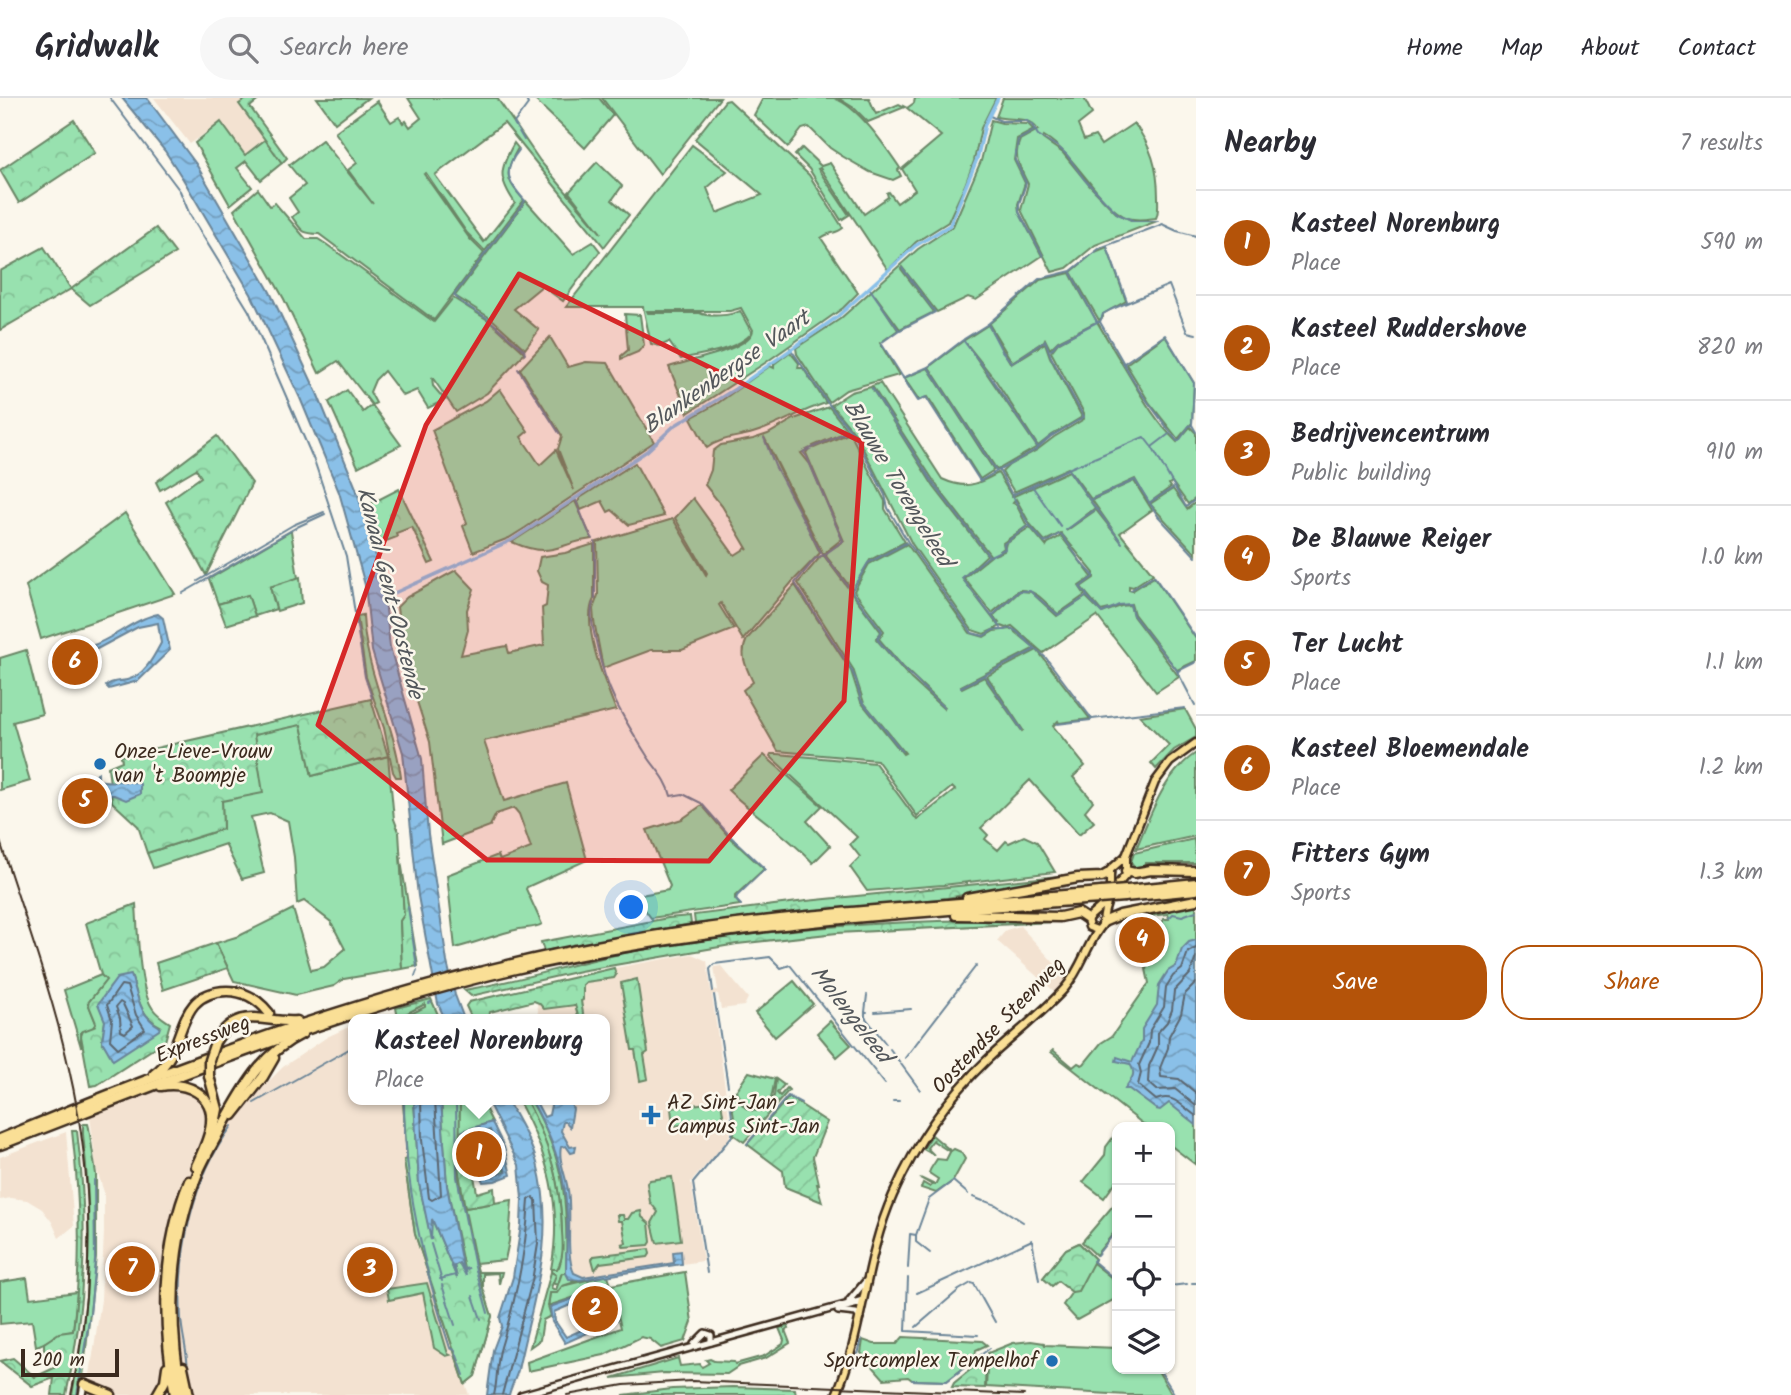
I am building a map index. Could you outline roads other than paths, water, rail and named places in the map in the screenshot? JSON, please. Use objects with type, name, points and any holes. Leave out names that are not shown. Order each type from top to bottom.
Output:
[{"type":"highway","points":[[1123,867],[1133,873],[1151,870],[1196,871]]},
{"type":"highway","points":[[937,906],[953,900],[1078,878],[1110,876]]},
{"type":"highway","points":[[467,978],[690,936],[762,927],[1101,899],[1196,883]]},
{"type":"highway","points":[[1125,893],[1196,890]]},
{"type":"highway","points":[[410,993],[583,948],[684,930],[761,920],[937,906],[1101,899]]},
{"type":"highway","points":[[1103,918],[1196,900]]},
{"type":"highway","points":[[921,913],[1054,917],[1078,913],[1087,919]]},
{"type":"highway","points":[[139,1087],[169,1060],[176,1046],[182,1020],[192,1006],[207,996],[223,991],[240,992],[256,1000],[269,1013]]},
{"type":"highway","name":"Expressweg","points":[[0,1146],[15,1136],[321,1017],[410,993]]},
{"type":"highway","name":"Expressweg","points":[[350,1014],[410,993]]},
{"type":"highway","name":"Expressweg","points":[[139,1087],[348,1015]]},
{"type":"highway","points":[[199,1160],[214,1134],[218,1116],[209,1076],[209,1060],[215,1042],[230,1026],[245,1019],[257,1017],[292,1021],[321,1017]]},
{"type":"highway","points":[[182,1395],[173,1297],[176,1255],[183,1220],[198,1172],[246,1084],[259,1066],[282,1045],[330,1021]]},
{"type":"highway","points":[[211,1148],[274,1058]]},
{"type":"highway","points":[[139,1087],[178,1084],[189,1087],[202,1096],[210,1111],[211,1124],[172,1234],[166,1284],[168,1339],[175,1395]]},
{"type":"highway","name":"Expressweg","points":[[0,1137],[15,1136]]},
{"type":"highway","points":[[173,1297],[183,1367],[191,1395]]},
{"type":"highway","points":[[168,1339],[166,1347],[170,1395]]},
{"type":"highway","points":[[157,1395],[165,1381],[167,1367]]},
{"type":"highway","points":[[84,1384],[111,1395]]},
{"type":"main road","points":[[1094,929],[1087,924],[1087,919],[1111,886],[1111,867],[1123,867],[1161,772],[1179,753],[1196,743]]},
{"type":"main road","name":"Oostendse Steenweg","points":[[836,1395],[849,1364],[878,1235],[892,1196],[908,1164],[951,1100],[985,1062],[1074,977],[1086,955],[1094,929],[1103,918],[1114,887],[1125,877],[1123,867]]},
{"type":"main road","points":[[828,1311],[847,1303],[858,1294],[866,1280]]},
{"type":"main road","points":[[847,1303],[862,1302]]},
{"type":"main road","points":[[523,1395],[711,1339],[862,1302]]},
{"type":"main road","points":[[828,1311],[854,1312],[860,1318]]},
{"type":"main road","points":[[702,1342],[705,1332],[711,1339]]},
{"type":"main road","points":[[82,1395],[84,1384]]},
{"type":"water","points":[[122,98],[147,98],[196,164],[270,292],[317,393],[356,488],[383,581],[390,647],[422,759],[428,834],[447,962],[462,1014],[443,1014],[438,1004],[418,896],[403,753],[372,651],[365,585],[339,492],[300,398],[251,294],[165,151]]},
{"type":"water","points":[[158,614],[163,618],[170,650],[138,681],[109,689],[106,686],[133,678],[147,666],[161,643],[158,623],[138,627],[97,649],[69,659],[67,657],[74,651],[100,643],[149,616]]},
{"type":"water","points":[[98,773],[98,780],[140,784],[140,794],[126,800],[114,795],[103,795],[93,778]]},
{"type":"water","points":[[1196,940],[1196,1125],[1169,1103],[1160,1110],[1156,1109],[1129,1089],[1125,1089],[1133,1075],[1132,1068],[1130,1064],[1116,1061],[1117,1057],[1132,1062],[1142,1041],[1142,1029],[1157,1005],[1159,985],[1168,971],[1176,966],[1182,949],[1189,942]]},
{"type":"water","points":[[131,975],[143,1011],[160,1027],[113,1060],[102,1041],[105,1021],[98,1004],[117,978]]},
{"type":"water","points":[[414,1105],[441,1105],[447,1186],[462,1265],[464,1269],[469,1268],[465,1270],[466,1276],[459,1263],[454,1266],[457,1278],[432,1219],[431,1240],[419,1183]]},
{"type":"water","points":[[489,1105],[510,1105],[524,1131],[537,1163],[545,1217],[541,1268],[518,1370],[509,1395],[487,1395],[493,1350],[502,1326],[500,1318],[513,1277],[521,1225],[519,1165]]},
{"type":"water","points":[[534,1105],[538,1105],[544,1117],[549,1115],[551,1105],[571,1105],[570,1127],[563,1122],[561,1131],[570,1147],[576,1146],[575,1152],[571,1153],[566,1146],[561,1147],[560,1152],[568,1190],[570,1255],[574,1273],[583,1277],[674,1263],[673,1252],[681,1251],[682,1264],[580,1280],[569,1279],[566,1273],[567,1220],[562,1175],[544,1124]]},
{"type":"water","points":[[492,1122],[504,1147],[511,1175],[483,1182],[463,1131]],"holes":[[[490,1130],[506,1172],[487,1176],[470,1136]]]},
{"type":"water","points":[[610,1287],[617,1320],[565,1343],[552,1322],[550,1307]],"holes":[[[604,1292],[607,1294],[612,1316],[591,1326],[582,1301]],[[575,1303],[579,1306],[586,1328],[566,1337],[555,1321],[554,1312]]]},
{"type":"waterway","points":[[110,98],[180,191],[190,215],[249,311],[315,463],[346,556],[365,677],[372,698]]},
{"type":"waterway","points":[[524,140],[514,123],[528,104],[525,98]]},
{"type":"waterway","name":"Blankenbergse Vaart","points":[[392,594],[512,540],[647,451],[674,426],[735,389],[837,317],[915,246],[950,225],[977,159],[985,124],[998,98]]},
{"type":"waterway","points":[[990,116],[1001,121],[1027,121],[1038,135],[1067,155],[1084,179],[1118,214],[1134,221],[1158,221]]},
{"type":"waterway","points":[[1034,131],[1018,140],[1015,160],[1026,183],[1019,212],[1043,256]]},
{"type":"waterway","points":[[462,303],[454,295],[525,201],[509,177],[510,165],[519,150]]},
{"type":"waterway","points":[[1045,341],[1012,363],[1002,351],[988,324],[1039,279],[1071,271],[1100,248],[1163,224]]},
{"type":"waterway","points":[[1164,225],[1196,236]]},
{"type":"waterway","points":[[1107,247],[1127,301]]},
{"type":"waterway","points":[[900,330],[935,312],[902,268]]},
{"type":"waterway","points":[[1051,350],[1058,342],[1097,322],[1071,273]]},
{"type":"waterway","points":[[1100,322],[1103,314],[1110,310],[1169,285],[1187,332],[1196,334]]},
{"type":"waterway","points":[[870,289],[899,330],[881,343],[918,401],[926,397],[980,481],[999,470],[1012,495]]},
{"type":"waterway","points":[[464,304],[487,318],[524,350],[525,354]]},
{"type":"waterway","points":[[1097,322],[1100,322],[1139,390],[1177,441],[1189,426],[1192,425],[1196,432]]},
{"type":"waterway","points":[[964,339],[988,324]]},
{"type":"waterway","points":[[1124,363],[1165,335],[1194,383],[1192,424]]},
{"type":"waterway","points":[[928,367],[963,340],[1037,446]]},
{"type":"waterway","points":[[1000,470],[1084,417],[1051,357],[1045,340]]},
{"type":"waterway","name":"Blauwe Torengeleed","points":[[790,348],[827,402],[854,435],[885,495],[888,508],[908,542],[972,633],[984,636],[993,630],[1010,628],[1016,631],[1046,658],[1092,719],[1185,708]]},
{"type":"waterway","points":[[903,378],[928,367],[996,471]]},
{"type":"waterway","points":[[518,369],[559,433]]},
{"type":"waterway","points":[[872,388],[935,486],[989,556],[962,578],[1001,628]]},
{"type":"waterway","points":[[849,431],[803,452],[843,541],[824,555],[882,631],[877,639],[944,708]]},
{"type":"waterway","points":[[1169,434],[1152,447],[1186,507],[1196,499]]},
{"type":"waterway","points":[[1068,469],[1144,437],[1151,446]]},
{"type":"waterway","points":[[764,438],[775,466],[821,553]]},
{"type":"waterway","points":[[1032,486],[1068,469],[1096,509],[1066,530]]},
{"type":"waterway","points":[[1090,500],[1135,480],[1158,516],[1196,557]]},
{"type":"waterway","points":[[1029,525],[1012,495],[1032,486],[1061,527]]},
{"type":"waterway","points":[[1149,503],[1173,488]]},
{"type":"waterway","name":"Molengeleed","points":[[575,498],[593,539]]},
{"type":"waterway","points":[[1097,509],[1122,543]]},
{"type":"waterway","points":[[198,581],[293,525],[324,512]]},
{"type":"waterway","points":[[183,593],[297,527],[325,514]]},
{"type":"waterway","points":[[990,556],[1005,549],[1004,544],[1029,525],[1045,543],[1059,534],[1062,535],[1093,575],[1080,587],[1087,595]]},
{"type":"waterway","name":"Molengeleed","points":[[595,542],[595,599]]},
{"type":"waterway","points":[[852,590],[868,563],[906,543]]},
{"type":"waterway","points":[[823,555],[815,559],[795,583],[851,669],[861,700],[902,751]]},
{"type":"waterway","points":[[1131,590],[1154,576],[1196,638]]},
{"type":"waterway","points":[[993,615],[1019,591],[1030,591],[1058,615],[1087,596],[1102,613],[1119,605],[1130,604],[1133,615],[1176,669],[1195,705]]},
{"type":"waterway","points":[[593,603],[593,630],[610,689],[629,727],[664,779],[671,796],[683,794],[701,803],[730,836],[765,869],[737,896],[736,900],[741,905]]},
{"type":"waterway","points":[[961,687],[1036,649]]},
{"type":"waterway","points":[[1178,671],[1196,662]]},
{"type":"waterway","points":[[985,676],[1022,730]]},
{"type":"waterway","points":[[1057,724],[1091,720]]},
{"type":"waterway","points":[[408,907],[417,967]]},
{"type":"waterway","points":[[1169,918],[1173,914],[1182,916],[1196,911]]},
{"type":"waterway","name":"Molengeleed","points":[[713,991],[710,969],[714,964],[770,957],[781,968],[790,965],[885,1084]]},
{"type":"waterway","points":[[905,1058],[976,966]]},
{"type":"waterway","points":[[415,976],[417,971]]},
{"type":"waterway","points":[[714,995],[728,1086]]},
{"type":"waterway","points":[[867,995],[867,1012]]},
{"type":"waterway","points":[[875,1012],[911,1009]]},
{"type":"waterway","points":[[865,1012],[865,1017],[886,1044]]},
{"type":"waterway","points":[[890,1049],[920,1090]]},
{"type":"waterway","points":[[254,1103],[348,1050]]},
{"type":"waterway","points":[[707,1273],[693,1183],[732,1136],[729,1094]]},
{"type":"waterway","points":[[747,1144],[788,1096],[801,1103]]},
{"type":"waterway","name":"Molengeleed","points":[[893,1101],[899,1101]]},
{"type":"waterway","points":[[404,1105],[408,1163],[417,1226],[450,1348],[455,1350],[464,1375]]},
{"type":"waterway","points":[[456,1105],[457,1177],[475,1267],[488,1313]]},
{"type":"waterway","points":[[188,1372],[180,1293],[185,1242],[197,1193],[218,1147],[232,1126]]},
{"type":"waterway","points":[[90,1315],[95,1260],[94,1180]]},
{"type":"waterway","points":[[953,1181],[968,1194]]},
{"type":"waterway","points":[[930,1253],[916,1242],[916,1235],[929,1199],[953,1181]]},
{"type":"waterway","points":[[973,1197],[983,1201]]},
{"type":"waterway","points":[[985,1201],[1023,1222]]},
{"type":"waterway","points":[[908,1268],[910,1234],[916,1235]]},
{"type":"waterway","name":"Molengeleed","points":[[1097,1255],[1112,1236]]},
{"type":"waterway","points":[[917,1293],[1032,1240],[1039,1280]]},
{"type":"waterway","points":[[431,1244],[442,1281]]},
{"type":"waterway","name":"Molengeleed","points":[[1095,1259],[1093,1261],[1112,1277]]},
{"type":"waterway","points":[[440,1279],[456,1275]]},
{"type":"waterway","points":[[908,1278],[906,1331],[978,1335]]},
{"type":"waterway","points":[[916,1327],[971,1283],[995,1322]]},
{"type":"waterway","points":[[1175,1285],[1187,1284]]},
{"type":"waterway","points":[[442,1285],[455,1325]]},
{"type":"waterway","points":[[473,1296],[481,1319]]},
{"type":"waterway","points":[[77,1395],[89,1320]]},
{"type":"waterway","points":[[855,1366],[862,1339]]},
{"type":"waterway","points":[[912,1380],[947,1381],[990,1348]]},
{"type":"waterway","name":"Molengeleed","points":[[1162,1374],[1175,1395]]},
{"type":"railway","points":[[0,841],[54,1011],[69,1069],[83,1150],[87,1191],[88,1273],[79,1355],[71,1395]]},
{"type":"railway","points":[[567,1395],[624,1385],[692,1381],[1024,1395]]},
{"type":"place","name":"Kasteel Bloemendale","points":[[75,662]]},
{"type":"place","name":"Onze-Lieve-Vrouw van 't Boompje","points":[[100,764]]},
{"type":"place","name":"Ter Lucht","points":[[85,801]]},
{"type":"place","name":"De Blauwe Reiger","points":[[1142,940]]},
{"type":"place","name":"AZ Sint-Jan - Campus Sint-Jan","points":[[651,1115]]},
{"type":"place","name":"Kasteel Norenburg","points":[[479,1154]]},
{"type":"place","name":"Fitters Gym","points":[[132,1269]]},
{"type":"place","name":"Bedrijvencentrum","points":[[370,1270]]},
{"type":"place","name":"Kasteel Ruddershove","points":[[595,1309]]},
{"type":"place","name":"Sportcomplex Tempelhof","points":[[1052,1361]]},
{"type":"water label","name":"Kanaal Gent-Oostende","points":[[389,593]]}]
